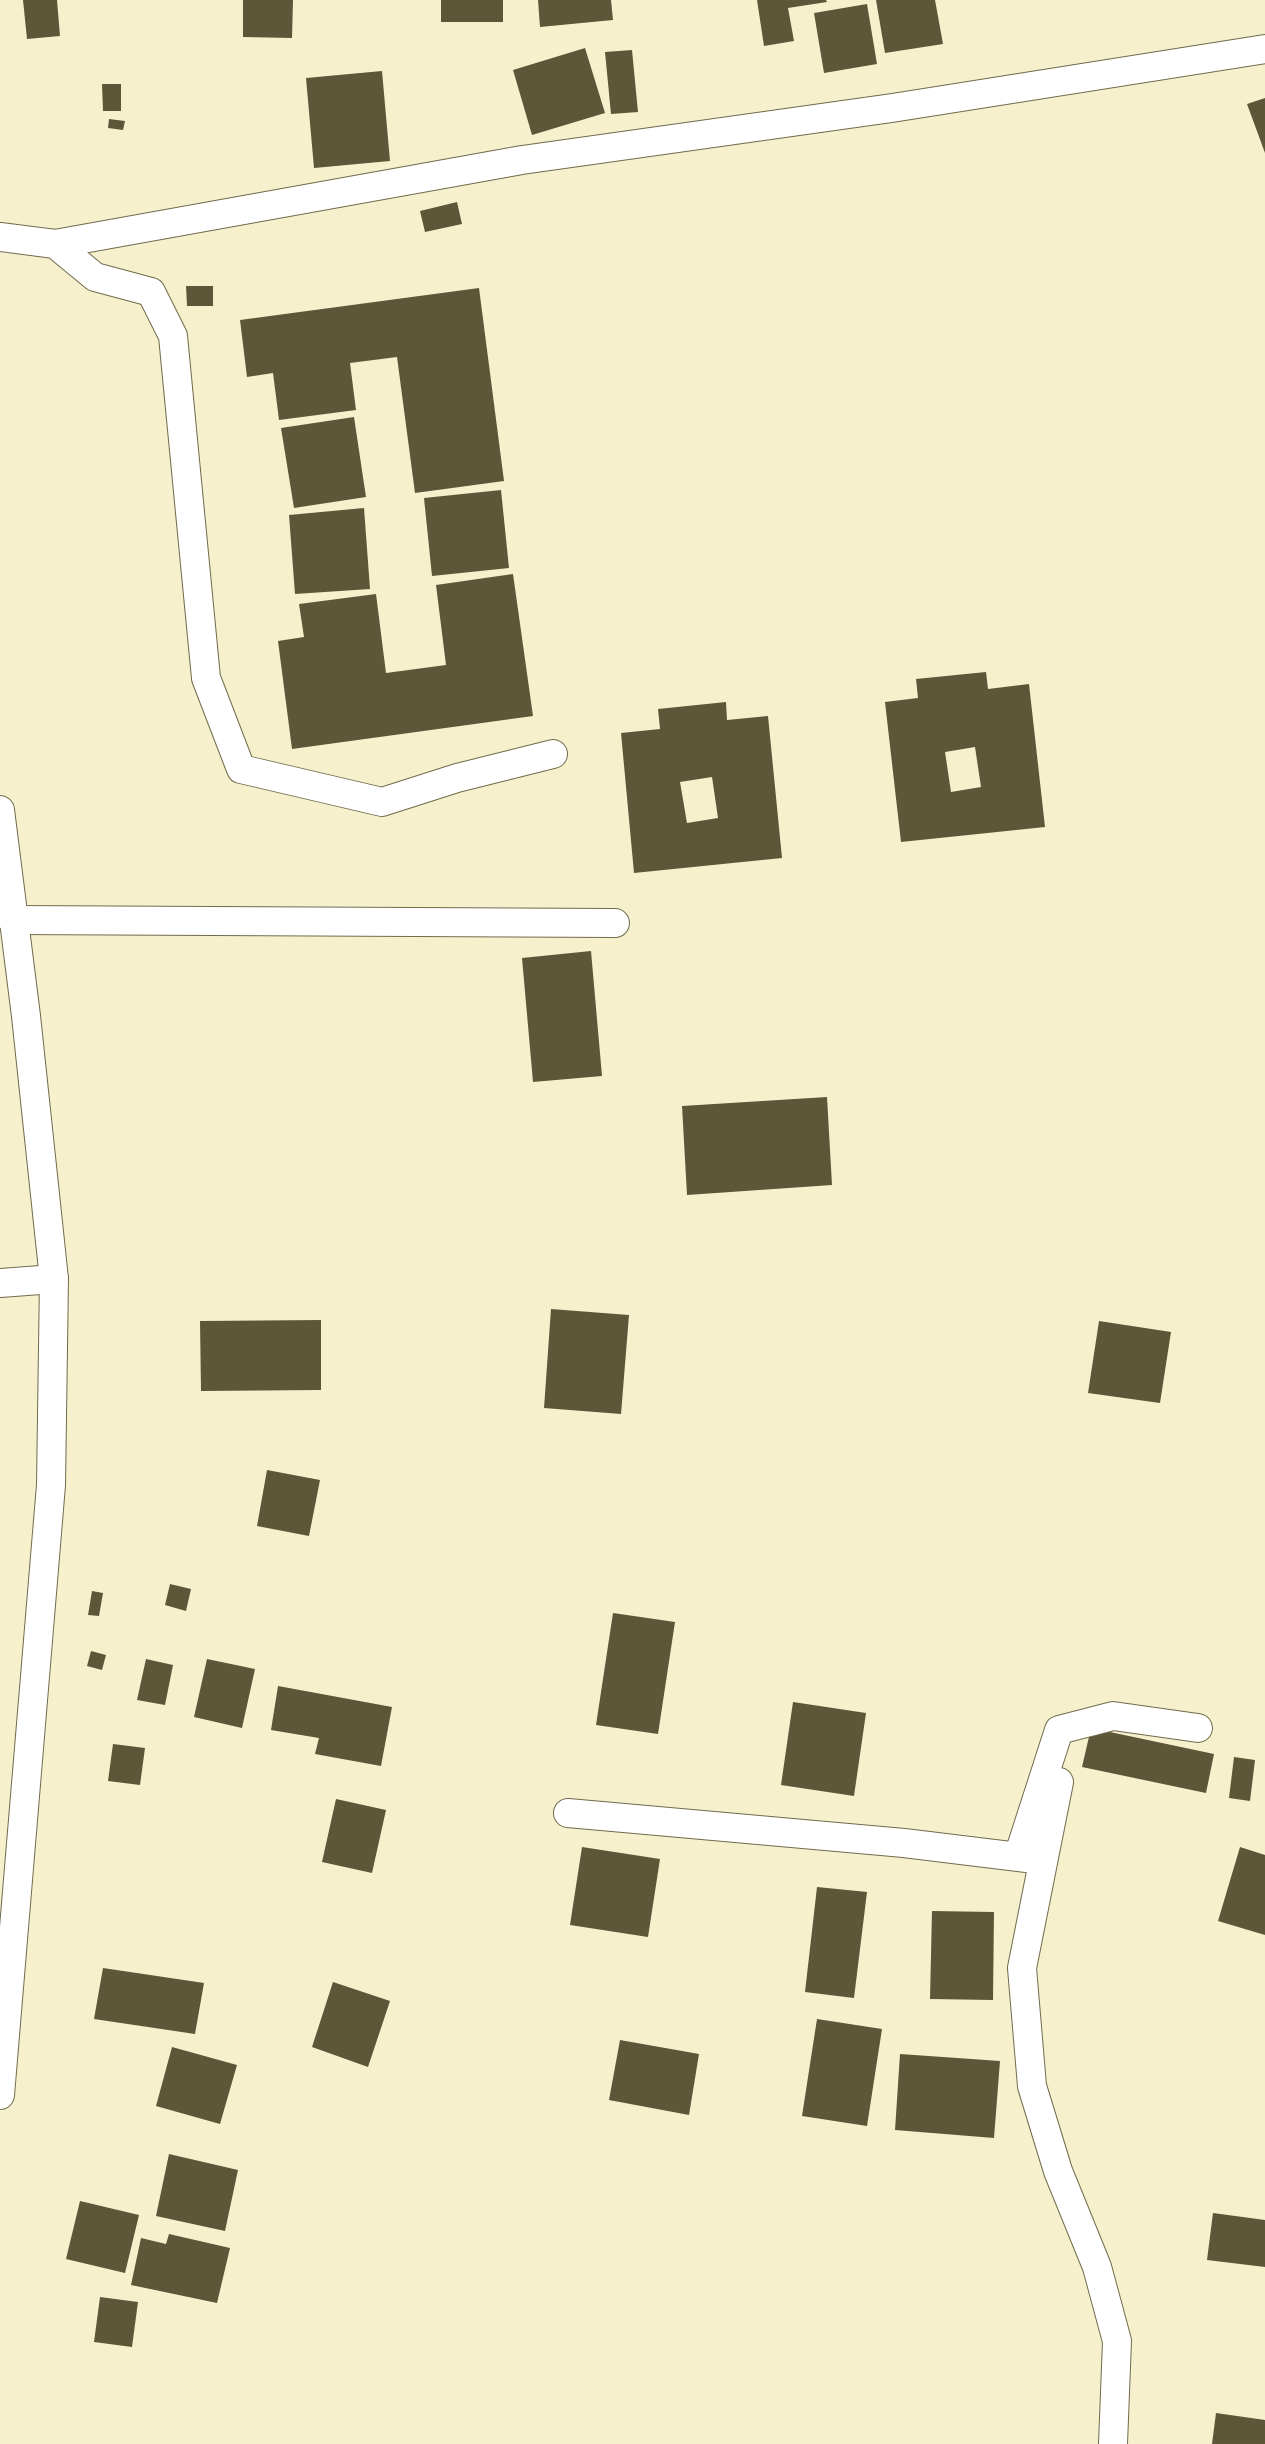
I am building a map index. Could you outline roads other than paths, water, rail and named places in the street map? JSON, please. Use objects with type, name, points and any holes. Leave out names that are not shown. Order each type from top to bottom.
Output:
[{"type":"street","points":[[0,237],[55,244],[522,160],[892,108],[1265,49]]},
{"type":"street","points":[[55,244],[95,277],[151,292],[173,336],[206,678],[241,769],[382,802],[457,778],[553,754]]},
{"type":"street","points":[[0,810],[12,920],[26,1016],[54,1280],[51,1485],[0,2095]]},
{"type":"street","points":[[12,920],[615,923]]},
{"type":"street","points":[[0,1283],[54,1280]]},
{"type":"street","points":[[1113,2444],[1117,2341],[1097,2267],[1058,2171],[1032,2086],[1022,1968],[1031,1858],[1059,1730],[1113,1716],[1198,1728]]},
{"type":"street","points":[[1031,1858],[1058,1782]]},
{"type":"street","points":[[568,1813],[904,1843],[1031,1858]]}]
